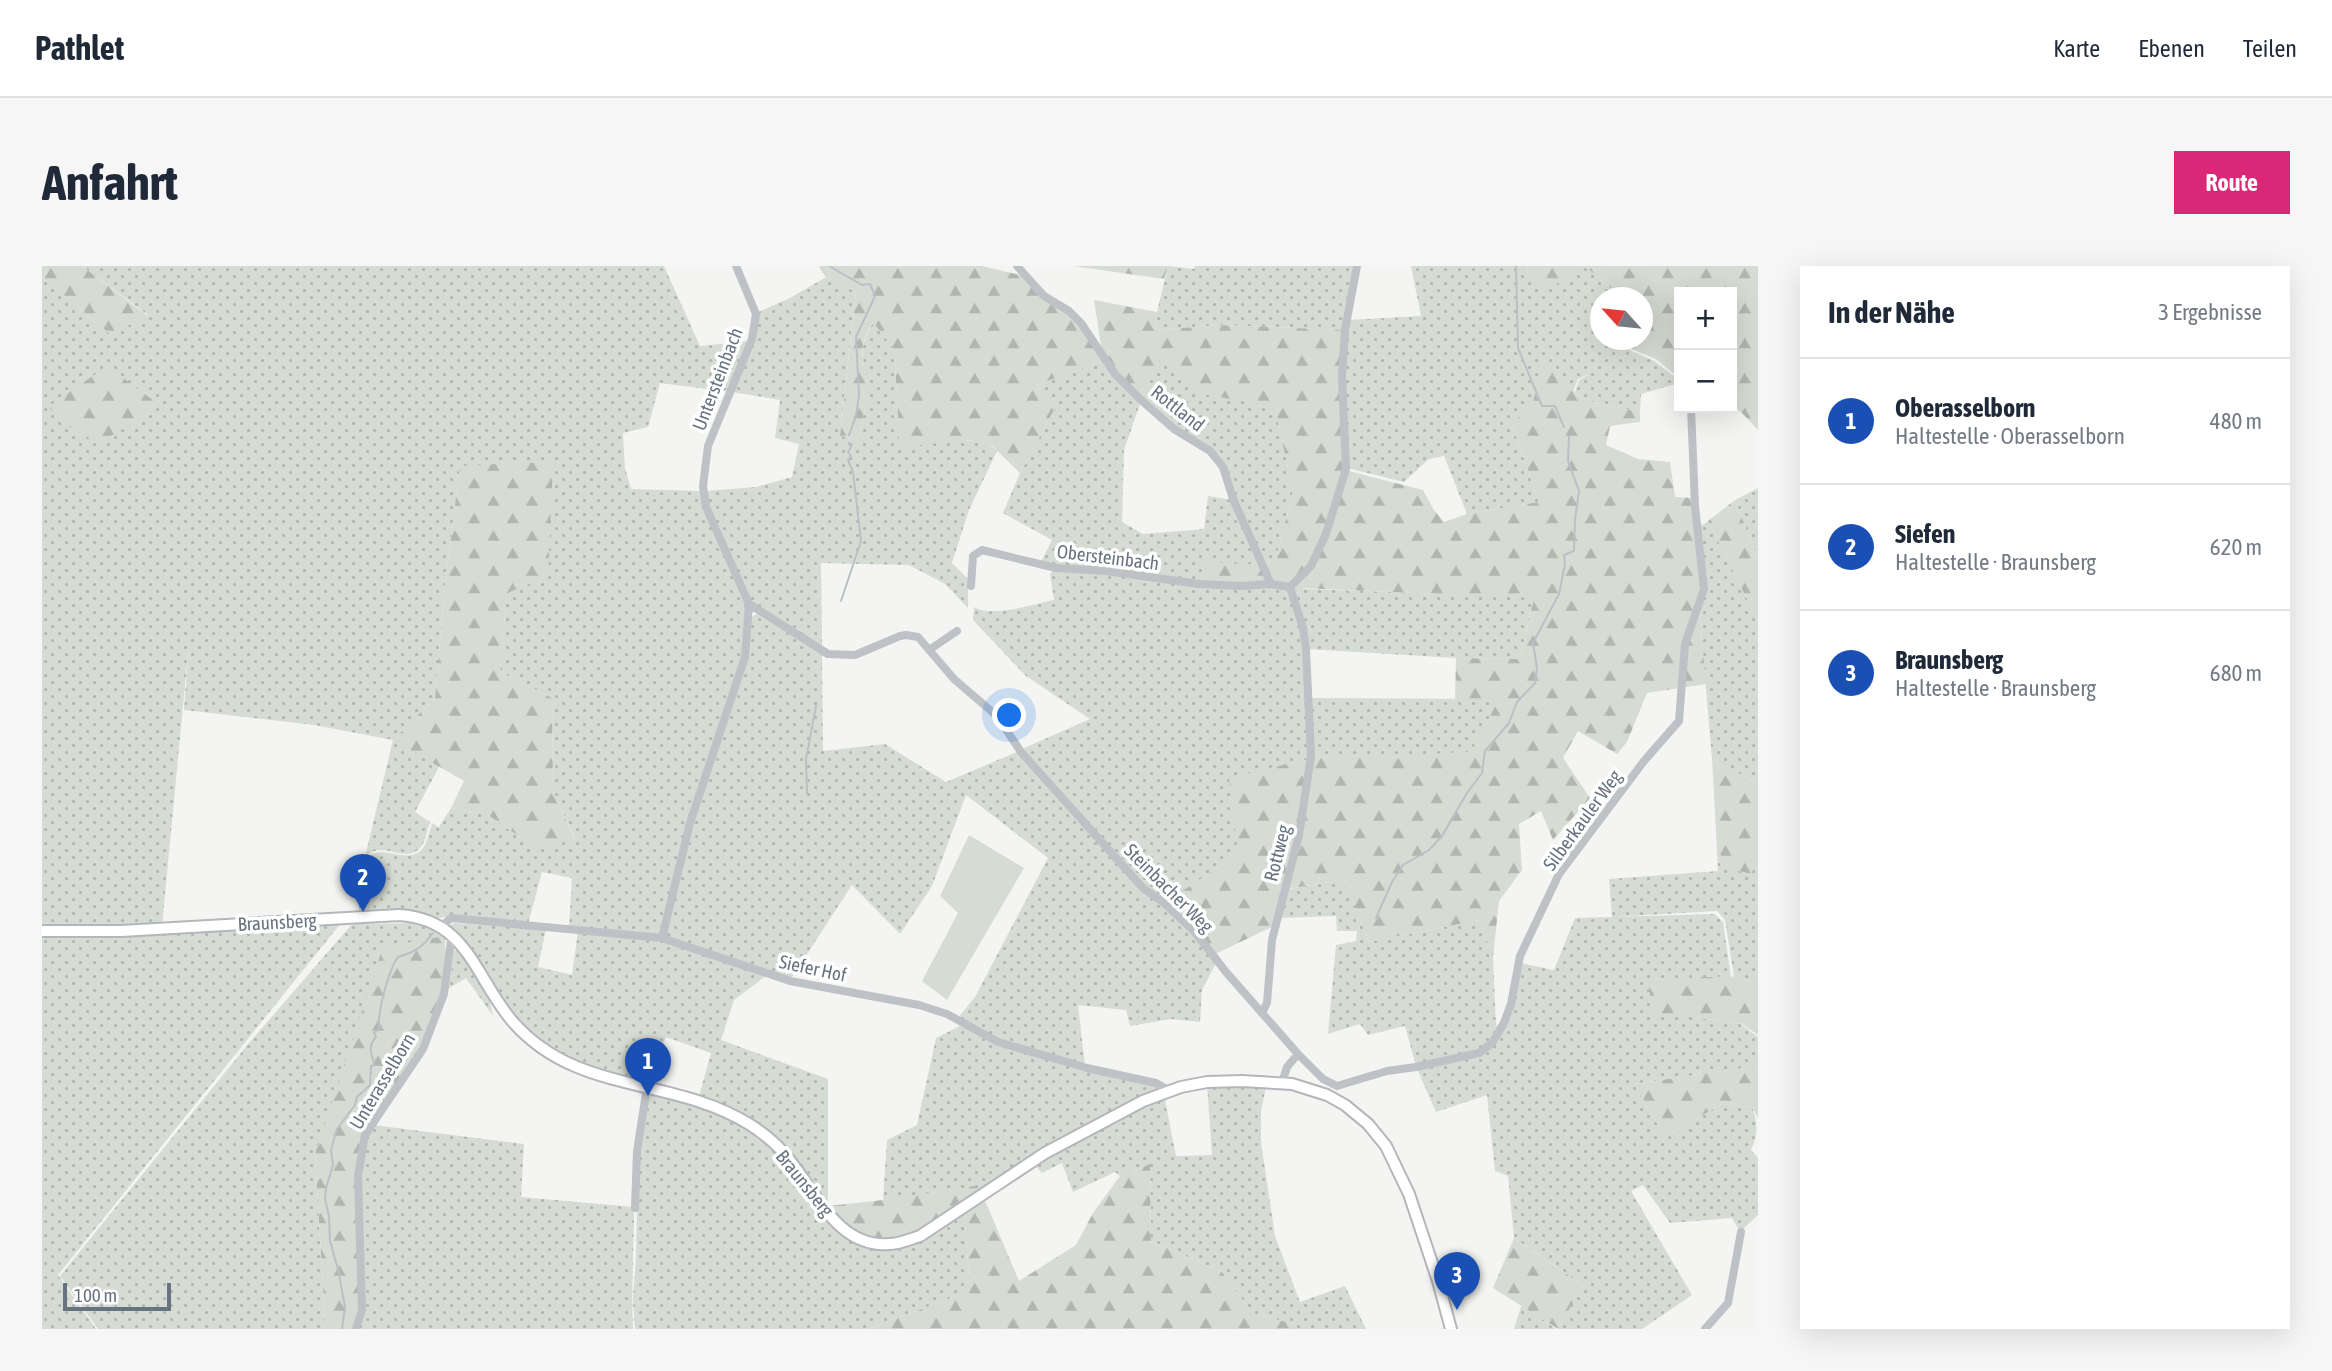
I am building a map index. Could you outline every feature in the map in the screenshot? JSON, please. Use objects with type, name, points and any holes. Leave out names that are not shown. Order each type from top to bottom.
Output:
[{"type":"main road","name":"Braunsberg","points":[[42,931],[121,932],[399,915],[423,918],[442,926],[455,938],[506,1014],[537,1046],[558,1060],[582,1070],[704,1102],[752,1126],[782,1151],[837,1223],[860,1239],[882,1244],[902,1242],[920,1236],[1063,1143],[1113,1115],[1170,1091],[1192,1084],[1215,1082],[1302,1086],[1345,1105],[1368,1124],[1386,1146],[1399,1170],[1438,1281],[1451,1329]]},
{"type":"street","name":"Untersteinbach","points":[[736,266],[756,314],[752,339],[708,446],[703,486],[706,507],[750,604]]},
{"type":"street","name":"Rottland","points":[[1017,266],[1044,296],[1069,311],[1081,323],[1115,374],[1142,401],[1174,429],[1210,451],[1223,467],[1233,499],[1271,584]]},
{"type":"street","points":[[1271,584],[1290,587],[1311,566],[1326,534],[1346,469],[1342,377],[1345,330],[1357,266]]},
{"type":"street","name":"Silberkauler Weg","points":[[1323,1079],[1337,1086],[1387,1071],[1455,1059],[1479,1052],[1492,1043],[1511,1004],[1520,956],[1559,874],[1644,761],[1679,721],[1685,644],[1704,589],[1695,506],[1691,413]]},
{"type":"street","name":"Obersteinbach","points":[[971,586],[973,556],[982,551],[1056,568],[1106,570],[1199,584],[1271,584]]},
{"type":"street","name":"Rottweg","points":[[1262,1013],[1267,1003],[1272,940],[1299,835],[1311,756],[1306,649],[1290,587]]},
{"type":"street","points":[[662,938],[690,823],[746,657],[750,604],[828,654],[855,655],[906,635],[918,637],[929,650],[957,631]]},
{"type":"street","name":"Steinbacher Weg","points":[[929,650],[954,679],[997,716],[1021,752],[1143,888],[1194,930],[1226,972],[1298,1054]]},
{"type":"street","name":"Siefer Hof","points":[[442,926],[451,918],[662,938],[790,981],[919,1005],[947,1014],[998,1042],[1087,1068],[1156,1083],[1170,1091]]},
{"type":"street","name":"Unterasselborn","points":[[356,1329],[362,1310],[358,1177],[365,1135],[423,1049],[444,994],[451,941],[455,938]]},
{"type":"street","points":[[1282,1083],[1287,1067],[1298,1054],[1323,1079],[1327,1095]]},
{"type":"street","points":[[635,1208],[637,1151],[647,1087]]},
{"type":"street","points":[[1705,1329],[1728,1303],[1741,1232]]},
{"type":"green space","points":[[42,266],[82,266],[148,316],[110,334],[42,277]]},
{"type":"green space","points":[[82,266],[664,266],[700,346],[750,341],[730,392],[660,383],[648,427],[623,433],[625,468],[631,489],[703,491],[747,605],[744,657],[688,824],[660,937],[569,928],[572,878],[542,872],[528,924],[451,916],[440,918],[398,910],[358,914],[365,862],[371,855],[378,852],[411,855],[419,852],[425,845],[432,823],[439,827],[451,808],[488,815],[536,848],[575,839],[553,791],[552,698],[500,672],[507,593],[460,466],[445,583],[435,698],[394,740],[440,765],[415,812],[430,822],[420,848],[406,854],[383,850],[376,851],[370,854],[364,861],[393,740],[314,725],[184,710],[189,643],[162,926],[42,926],[42,277],[110,334],[148,315]]},
{"type":"green space","points":[[819,266],[982,266],[1024,276],[1069,313],[1104,360],[1037,385],[1055,408],[1020,473],[992,446],[970,440],[900,447],[894,349],[873,322],[862,350],[867,397],[858,440],[840,436],[856,292],[826,277]]},
{"type":"green space","points":[[1073,266],[1168,266],[1164,279]]},
{"type":"green space","points":[[1168,266],[1194,269],[1195,266],[1356,266],[1344,330],[1219,325],[1156,330],[1157,312]]},
{"type":"green space","points":[[1411,266],[1528,266],[1527,272],[1585,266],[1609,287],[1590,287],[1590,350],[1630,350],[1633,352],[1614,362],[1634,352],[1654,361],[1674,376],[1674,384],[1641,394],[1640,412],[1583,400],[1575,392],[1579,380],[1591,373],[1578,379],[1573,391],[1543,362],[1533,402],[1512,424],[1539,502],[1467,514],[1444,456],[1429,459],[1404,482],[1347,468],[1343,377],[1349,320],[1421,316]]},
{"type":"green space","points":[[1528,266],[1583,266],[1548,290],[1527,272]]},
{"type":"green space","points":[[1585,266],[1758,266],[1758,430],[1737,410],[1737,287],[1674,287],[1674,374],[1656,359],[1634,350],[1653,350],[1653,287],[1609,287]]},
{"type":"green space","points":[[826,277],[856,291],[840,435],[858,440],[867,396],[864,341],[874,321],[894,349],[900,446],[965,440],[989,445],[997,451],[969,510],[952,563],[968,579],[968,608],[945,584],[909,565],[821,563],[822,648],[751,603],[708,506],[705,491],[756,487],[792,477],[799,444],[775,438],[780,400],[732,392],[758,312],[790,298]]},
{"type":"green space","points":[[1094,300],[1157,312],[1156,330],[1219,325],[1344,330],[1345,470],[1423,490],[1444,522],[1467,514],[1539,502],[1512,424],[1533,402],[1543,361],[1583,400],[1640,412],[1640,422],[1610,426],[1606,445],[1638,459],[1670,462],[1675,497],[1694,498],[1703,589],[1700,620],[1706,684],[1647,693],[1627,742],[1617,754],[1578,731],[1563,758],[1590,798],[1553,840],[1541,811],[1519,824],[1522,870],[1499,901],[1493,957],[1479,920],[1369,942],[1344,879],[1283,890],[1274,926],[1215,954],[1165,902],[1238,855],[1229,778],[1312,758],[1471,752],[1499,699],[1455,700],[1456,658],[1520,659],[1534,598],[1203,584],[1202,562],[1262,565],[1276,559],[1293,492],[1275,407],[1197,393],[1163,353],[1142,398],[1115,372],[1102,352]]},
{"type":"green space","points":[[1163,352],[1197,393],[1275,406],[1293,492],[1276,559],[1262,565],[1211,451],[1175,428],[1142,398]]},
{"type":"green space","points":[[1104,360],[1141,401],[1124,450],[1122,522],[1143,534],[1204,529],[1208,496],[1233,500],[1261,565],[1202,563],[1203,584],[1040,564],[1052,540],[1003,513],[1020,473],[1055,408],[1037,385]]},
{"type":"green space","points":[[107,366],[157,403],[139,420],[98,443],[70,427],[48,407]]},
{"type":"green space","points":[[553,462],[548,577],[507,593],[500,672],[552,698],[553,791],[575,840],[536,848],[488,815],[451,808],[464,781],[393,740],[435,698],[445,583],[460,466]]},
{"type":"green space","points":[[1758,488],[1758,559],[1735,500]]},
{"type":"green space","points":[[1735,500],[1758,559],[1758,621],[1708,521]]},
{"type":"green space","points":[[1708,521],[1758,621],[1758,784],[1712,759],[1700,620],[1702,595],[1698,528]]},
{"type":"green space","points":[[1053,570],[1073,570],[1199,586],[1289,588],[1301,628],[1310,758],[1238,855],[1165,902],[1144,887],[1022,749],[1090,719],[1026,676],[973,620],[974,607],[1002,611],[1054,600],[1050,574]]},
{"type":"green space","points":[[1291,586],[1307,589],[1534,597],[1520,659],[1456,658],[1307,649]]},
{"type":"green space","points":[[757,614],[822,654],[823,751],[885,744],[946,782],[1019,751],[1207,950],[1215,965],[1202,990],[1200,1022],[1171,1019],[1130,1026],[1126,1010],[1078,1005],[1085,1066],[998,1041],[958,1018],[975,997],[1048,858],[966,795],[932,886],[900,934],[852,885],[790,980],[664,937],[674,885],[747,656],[751,617]]},
{"type":"green space","points":[[1311,698],[1499,699],[1471,753],[1312,758]]},
{"type":"green space","points":[[1712,759],[1758,784],[1758,860],[1751,874],[1731,869],[1717,850]]},
{"type":"green space","points":[[969,835],[1024,868],[947,1000],[922,981],[958,913],[940,896]]},
{"type":"green space","points":[[1717,850],[1731,869],[1750,874],[1758,860],[1758,984],[1734,977],[1725,920],[1717,911],[1612,917],[1609,879],[1718,871]]},
{"type":"green space","points":[[1344,879],[1369,942],[1479,920],[1493,957],[1496,1026],[1504,1019],[1488,1042],[1456,1058],[1416,1066],[1405,1026],[1368,1035],[1360,1024],[1328,1034],[1336,945],[1356,941],[1357,931],[1337,931],[1336,916],[1278,918],[1285,890]]},
{"type":"green space","points":[[1715,914],[1723,922],[1731,977],[1650,980],[1651,1017],[1695,1017],[1741,1024],[1758,1037],[1758,1066],[1634,1084],[1666,1138],[1721,1104],[1752,1107],[1756,1129],[1751,1150],[1758,1158],[1758,1215],[1740,1232],[1732,1218],[1670,1223],[1643,1185],[1631,1191],[1692,1295],[1642,1329],[1558,1329],[1583,1285],[1514,1238],[1508,1176],[1495,1171],[1487,1095],[1436,1112],[1417,1069],[1480,1053],[1504,1025],[1520,963],[1554,970],[1575,918]]},
{"type":"green space","points":[[341,923],[58,1275],[96,1329],[42,1329],[42,936],[96,938]]},
{"type":"green space","points":[[422,923],[445,936],[315,1154],[325,1321],[334,1329],[98,1329],[60,1276],[249,1043],[352,924]]},
{"type":"green space","points":[[454,923],[546,929],[538,967],[572,975],[578,931],[661,940],[766,976],[734,1000],[721,1040],[828,1079],[828,1206],[785,1149],[731,1109],[699,1096],[711,1053],[666,1037],[648,1082],[565,1055],[532,1033],[499,997],[450,926]]},
{"type":"green space","points":[[445,936],[446,963],[441,995],[421,1048],[363,1135],[357,1176],[361,1310],[354,1329],[334,1329],[325,1321],[315,1154],[383,947]]},
{"type":"green space","points":[[458,948],[489,998],[493,1016],[466,978],[449,988],[454,951]]},
{"type":"green space","points":[[1730,976],[1758,984],[1758,1035],[1742,1024],[1695,1017],[1651,1017],[1649,980]]},
{"type":"green space","points":[[964,1024],[997,1044],[1159,1087],[1160,1090],[1101,1117],[1062,1139],[979,1193],[883,1200],[887,1140],[917,1125],[936,1038]]},
{"type":"green space","points":[[1758,1066],[1758,1118],[1752,1107],[1721,1104],[1666,1138],[1634,1084]]},
{"type":"green space","points":[[1207,1084],[1266,1087],[1261,1111],[1261,1142],[1275,1236],[1300,1302],[1345,1286],[1366,1329],[1293,1329],[1293,1324],[1252,1313],[1222,1272],[1151,1241],[1150,1164],[1120,1176],[1115,1172],[1073,1192],[1062,1163],[1042,1173],[1034,1164],[1164,1095],[1176,1156],[1212,1155]]},
{"type":"green space","points":[[648,1092],[708,1110],[749,1130],[777,1155],[822,1214],[839,1231],[857,1243],[879,1249],[913,1245],[964,1212],[969,1277],[959,1295],[868,1329],[635,1329],[633,1300],[638,1151]]},
{"type":"green space","points":[[373,1125],[524,1144],[521,1197],[634,1207],[633,1329],[358,1329],[358,1192],[366,1142]]},
{"type":"green space","points":[[1150,1164],[1151,1241],[1222,1272],[1252,1313],[1294,1324],[1293,1329],[868,1329],[959,1295],[969,1277],[964,1212],[984,1198],[1019,1281],[1076,1245],[1093,1213],[1120,1176]]},
{"type":"green space","points":[[975,1186],[979,1193],[940,1218],[904,1235],[885,1238],[867,1234],[848,1224],[828,1206],[883,1200]]},
{"type":"green space","points":[[1514,1238],[1583,1285],[1558,1329],[1493,1288]]},
{"type":"green space","points":[[1522,1304],[1556,1329],[1514,1329]]},
{"type":"waterway","points":[[829,266],[862,285],[870,284],[875,296],[856,337],[859,395],[856,416],[849,435]]},
{"type":"waterway","points":[[1516,266],[1518,348],[1542,406],[1555,406],[1564,427]]},
{"type":"waterway","points":[[1376,918],[1403,865],[1429,850],[1442,836],[1482,773],[1485,751],[1509,723],[1517,702],[1535,683],[1537,668],[1533,643],[1559,594],[1565,564],[1564,555],[1574,551],[1579,491],[1568,461],[1569,436]]},
{"type":"waterway","points":[[841,601],[861,541],[853,472],[848,460],[851,456],[848,452],[851,447],[849,443]]},
{"type":"waterway","points":[[807,793],[806,759],[816,706]]},
{"type":"waterway","points":[[342,1329],[345,1307],[330,1241],[325,1199],[333,1165],[331,1150],[337,1129],[355,1105],[357,1097],[370,1085],[371,1066],[375,1065],[371,1047],[376,1037],[374,1033],[379,1029],[382,1002],[395,963],[398,957],[414,951],[433,933]]},
{"type":"place","name":"Siefen","points":[[363,912]]},
{"type":"place","name":"Oberasselborn","points":[[648,1096]]},
{"type":"place","name":"Braunsberg","points":[[1457,1310]]}]
